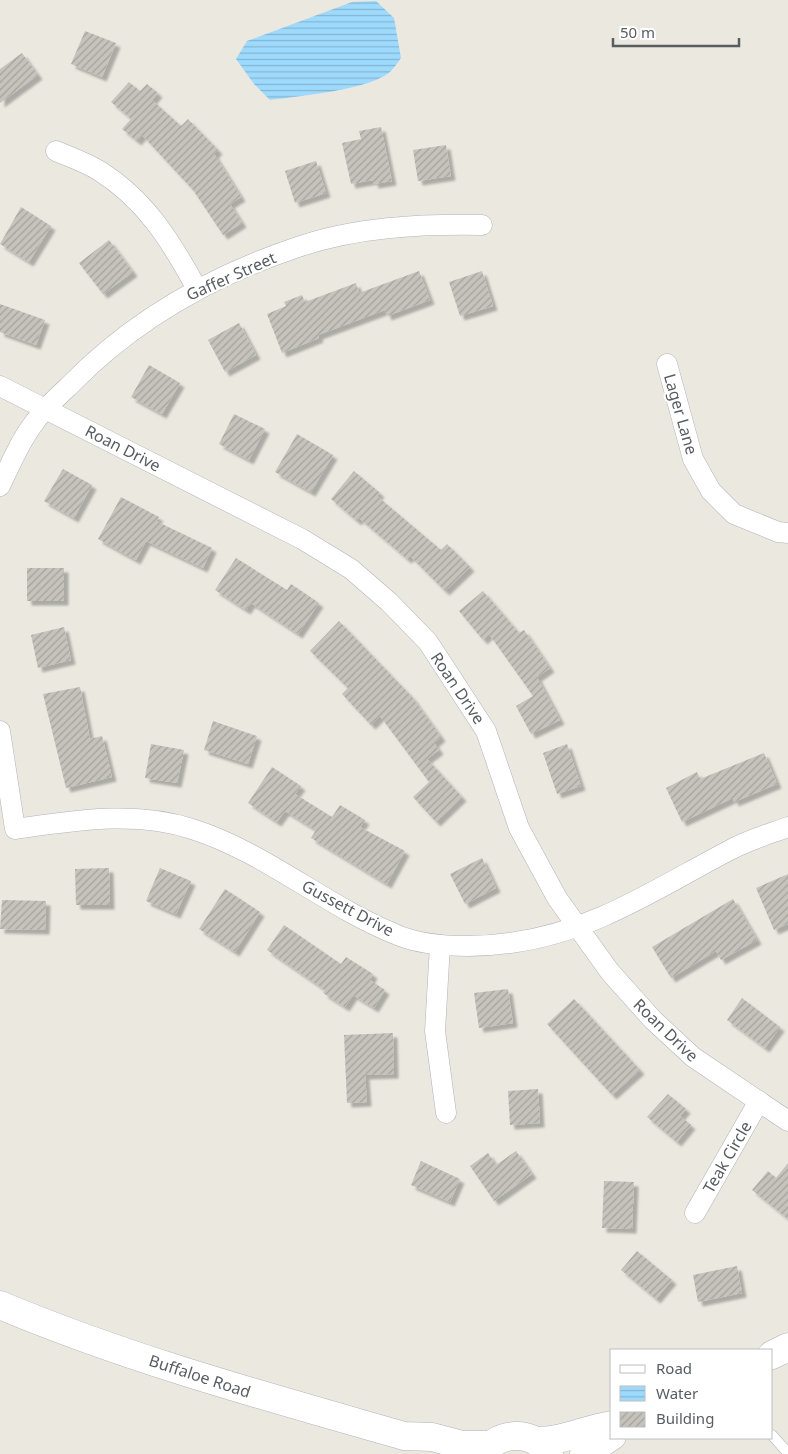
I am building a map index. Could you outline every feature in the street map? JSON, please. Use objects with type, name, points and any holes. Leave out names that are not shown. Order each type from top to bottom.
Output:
[{"type":"street","points":[[56,151],[104,174],[119,184],[152,215],[197,289]]},
{"type":"street","name":"Gaffer Street","points":[[0,486],[30,429],[46,408],[85,369],[125,334],[197,289],[296,247],[348,235],[404,226],[482,225]]},
{"type":"street","name":"Lager Lane","points":[[667,364],[693,459],[712,490],[734,514],[778,532],[788,533]]},
{"type":"street","name":"Roan Drive","points":[[0,386],[302,539],[351,569],[389,602],[428,642],[486,731],[519,828],[557,898],[610,972],[652,1020],[693,1057],[788,1121]]},
{"type":"street","name":"Gussett Drive","points":[[0,731],[15,829],[102,818],[157,821],[191,828],[226,842],[396,935],[440,945],[509,944],[578,927],[628,906],[732,848],[788,827]]},
{"type":"street","points":[[440,945],[435,1031],[446,1113]]},
{"type":"street","name":"Teak Circle","points":[[695,1213],[759,1101]]},
{"type":"street","name":"Buffaloe Road","points":[[0,1305],[67,1333],[204,1378],[404,1436],[432,1437],[462,1446],[486,1449],[501,1438],[513,1435],[526,1436],[543,1448],[562,1439],[595,1428],[610,1425]]},
{"type":"street","points":[[773,1354],[788,1347]]},
{"type":"street","name":"Buffaloe Road","points":[[404,1436],[430,1454]]},
{"type":"street","points":[[584,1454],[610,1437]]},
{"type":"lane","points":[[773,1436],[788,1453]]},
{"type":"water","points":[[376,1],[394,18],[401,58],[391,71],[381,78],[334,91],[270,100],[254,84],[236,59],[247,41],[352,2]]},
{"type":"building","points":[[85,31],[116,43],[102,77],[71,64]]},
{"type":"building","points":[[22,53],[38,75],[0,103],[0,69]]},
{"type":"building","points":[[129,82],[140,91],[147,84],[158,93],[152,100],[181,126],[188,119],[218,150],[214,154],[241,197],[230,204],[242,223],[223,235],[193,190],[142,135],[137,141],[122,129],[131,119],[111,102]]},
{"type":"building","points":[[381,127],[392,181],[374,184],[373,180],[351,184],[342,143],[361,139],[359,131]]},
{"type":"building","points":[[446,145],[451,176],[418,181],[413,150]]},
{"type":"building","points":[[316,161],[326,193],[295,203],[285,171]]},
{"type":"building","points":[[21,207],[51,226],[29,262],[0,244]]},
{"type":"building","points":[[109,240],[133,272],[103,294],[79,263]]},
{"type":"building","points":[[419,271],[430,300],[387,316],[385,310],[318,335],[319,338],[282,353],[267,314],[286,306],[284,302],[302,295],[305,302],[356,283],[359,293]]},
{"type":"building","points":[[482,271],[493,306],[460,316],[449,282]]},
{"type":"building","points":[[0,304],[45,320],[36,345],[0,332]]},
{"type":"building","points":[[239,323],[256,355],[225,372],[208,340]]},
{"type":"building","points":[[149,365],[180,383],[162,414],[131,397]]},
{"type":"building","points":[[234,414],[265,429],[249,460],[219,444]]},
{"type":"building","points":[[297,434],[333,455],[311,492],[275,472]]},
{"type":"building","points":[[63,469],[92,485],[74,518],[44,501]]},
{"type":"building","points":[[354,471],[380,493],[377,496],[441,550],[447,544],[470,567],[445,591],[410,556],[407,559],[359,518],[357,521],[331,499]]},
{"type":"building","points":[[121,497],[159,517],[156,521],[212,548],[203,568],[146,541],[136,560],[98,539]]},
{"type":"building","points":[[236,558],[287,590],[291,584],[319,603],[298,634],[251,603],[246,610],[215,590]]},
{"type":"building","points":[[27,568],[64,568],[64,601],[27,601]]},
{"type":"building","points":[[483,591],[519,633],[524,630],[550,668],[537,677],[560,720],[531,734],[516,706],[533,696],[489,634],[483,640],[459,611]]},
{"type":"building","points":[[339,621],[412,697],[441,737],[434,743],[439,750],[427,759],[462,797],[436,822],[413,797],[429,782],[380,716],[371,725],[342,694],[348,688],[310,651]]},
{"type":"building","points":[[64,627],[71,660],[38,668],[31,635]]},
{"type":"building","points":[[80,687],[90,739],[102,736],[112,777],[66,788],[43,694]]},
{"type":"building","points":[[213,721],[257,736],[248,764],[204,750]]},
{"type":"building","points":[[151,744],[184,750],[177,783],[145,778]]},
{"type":"building","points":[[567,744],[581,786],[557,794],[543,753]]},
{"type":"building","points":[[764,753],[777,784],[734,802],[733,798],[682,822],[666,788],[697,772],[700,779]]},
{"type":"building","points":[[272,767],[301,786],[295,794],[332,817],[340,805],[365,820],[360,827],[405,851],[387,884],[311,838],[316,830],[285,811],[277,822],[248,803]]},
{"type":"building","points":[[482,858],[496,888],[465,904],[450,874]]},
{"type":"building","points":[[109,868],[110,905],[76,905],[75,869]]},
{"type":"building","points":[[160,868],[191,881],[176,914],[146,901]]},
{"type":"building","points":[[788,874],[788,924],[774,930],[756,888]]},
{"type":"building","points":[[225,889],[260,912],[235,952],[199,929]]},
{"type":"building","points":[[733,899],[757,940],[721,960],[716,951],[671,978],[652,947]]},
{"type":"building","points":[[2,900],[46,901],[45,930],[0,929]]},
{"type":"building","points":[[284,925],[341,964],[346,957],[373,974],[370,980],[385,990],[374,1008],[353,995],[345,1007],[323,993],[325,990],[267,950]]},
{"type":"building","points":[[508,989],[513,1023],[479,1028],[474,993]]},
{"type":"building","points":[[742,998],[780,1027],[765,1048],[727,1020]]},
{"type":"building","points":[[574,999],[640,1070],[612,1095],[547,1024]]},
{"type":"building","points":[[393,1033],[394,1074],[365,1075],[367,1102],[347,1103],[344,1035]]},
{"type":"building","points":[[538,1089],[540,1123],[510,1125],[508,1091]]},
{"type":"building","points":[[668,1094],[686,1109],[680,1116],[691,1125],[677,1142],[647,1117]]},
{"type":"building","points":[[516,1151],[532,1174],[494,1201],[470,1166],[488,1153],[496,1165]]},
{"type":"building","points":[[421,1161],[460,1179],[450,1202],[411,1185]]},
{"type":"building","points":[[788,1163],[788,1219],[752,1190],[768,1171],[776,1178]]},
{"type":"building","points":[[604,1181],[634,1182],[632,1229],[602,1228]]},
{"type":"building","points":[[637,1251],[672,1280],[656,1299],[621,1270]]},
{"type":"building","points":[[737,1266],[742,1293],[698,1302],[693,1275]]}]
